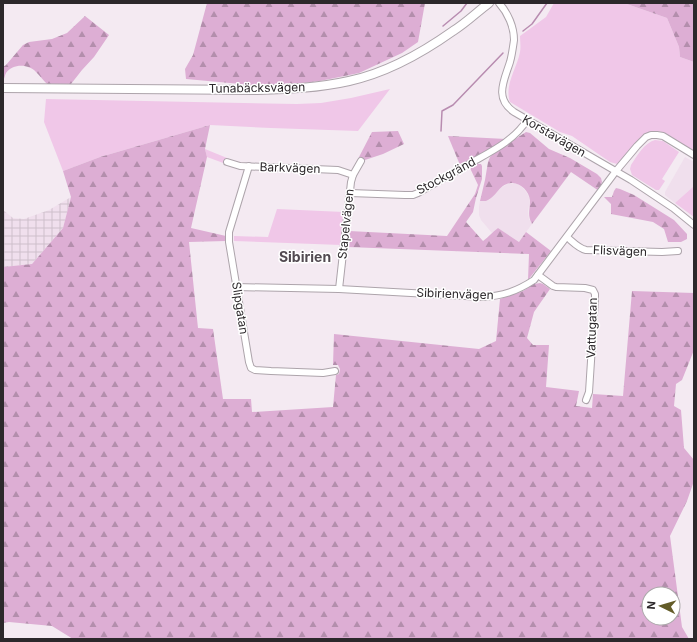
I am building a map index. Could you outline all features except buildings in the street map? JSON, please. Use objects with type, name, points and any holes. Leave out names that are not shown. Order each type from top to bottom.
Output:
[{"type":"street","name":"Tunabäcksvägen","points":[[3,88],[286,90],[326,86],[350,81],[378,72],[413,57],[454,31],[489,3]]},
{"type":"street","name":"Korstavägen","points":[[499,3],[510,21],[514,39],[510,62],[502,88],[503,100],[509,109],[616,171],[673,208],[694,224]]},
{"type":"street","name":"Stockgränd","points":[[350,193],[405,195],[413,195],[418,193],[508,141],[521,130],[527,120]]},
{"type":"street","name":"Sibirienvägen","points":[[236,286],[339,289],[483,297],[507,294],[534,280],[616,171],[646,137],[651,135],[663,136],[694,155]]},
{"type":"street","name":"Stapelvägen","points":[[339,289],[351,182],[360,161]]},
{"type":"street","name":"Barkvägen","points":[[227,162],[240,166],[338,170],[353,175]]},
{"type":"street","name":"Slipgatan","points":[[249,166],[229,232],[229,242],[251,368],[255,370],[323,373],[335,371]]},
{"type":"street","name":"Flisvägen","points":[[567,237],[576,246],[586,250],[678,251]]},
{"type":"street","name":"Vattugatan","points":[[538,275],[553,286],[585,288],[592,290],[595,294],[590,385],[586,400]]},
{"type":"shaded area","points":[[554,3],[624,3],[667,18],[679,47],[680,57],[694,62],[694,151],[665,133],[654,132],[641,138],[627,155],[617,164],[610,162],[572,136],[560,132],[510,102],[509,89],[520,52],[520,36],[546,17]]},
{"type":"shaded area","points":[[390,89],[358,131],[210,125],[100,157],[63,171],[44,122],[46,99],[297,104],[321,103]]},
{"type":"shaded area","points":[[655,140],[663,141],[679,152],[662,179],[665,181],[659,190],[656,190],[632,175],[630,169],[641,150],[647,144]]},
{"type":"shaded area","points":[[205,149],[227,158],[226,164],[207,157]]},
{"type":"shaded area","points":[[685,157],[694,162],[694,186],[675,203],[665,195],[665,192]]},
{"type":"shaded area","points":[[509,183],[518,184],[527,193],[530,199],[528,212],[529,219],[532,224],[519,242],[498,228],[492,233],[481,220],[479,215],[480,201],[487,201],[499,189]]},
{"type":"shaded area","points":[[694,186],[693,210],[694,217],[675,203]]},
{"type":"shaded area","points":[[71,197],[63,228],[32,264],[3,267],[3,210],[13,218],[24,219],[49,210]]},
{"type":"shaded area","points":[[277,209],[344,212],[341,245],[234,241],[234,236],[268,237]]},
{"type":"green space","points":[[207,3],[425,3],[418,42],[402,53],[359,73],[320,81],[285,85],[252,85],[186,79],[185,69],[193,55]]},
{"type":"green space","points":[[624,3],[694,3],[694,62],[680,57],[679,47],[667,18]]},
{"type":"green space","points":[[85,16],[109,35],[94,57],[71,84],[47,84],[33,69],[25,66],[17,66],[9,70],[6,73],[3,82],[3,67],[23,45],[29,42],[52,39],[67,33]]},
{"type":"green space","points":[[210,125],[205,149],[207,157],[191,228],[226,236],[226,241],[189,242],[198,328],[213,329],[223,399],[251,399],[252,412],[333,407],[336,375],[339,374],[340,369],[338,365],[333,365],[334,334],[479,349],[496,341],[500,299],[523,291],[534,284],[540,283],[550,289],[534,312],[527,338],[533,345],[549,345],[546,387],[579,391],[576,406],[592,408],[593,394],[623,396],[632,291],[694,293],[694,350],[682,380],[676,384],[674,406],[681,410],[684,448],[694,460],[694,481],[687,501],[670,536],[677,586],[641,586],[641,626],[681,626],[681,619],[682,627],[689,639],[73,639],[52,626],[9,622],[3,623],[3,267],[32,264],[63,228],[71,197],[63,171],[100,157]]},
{"type":"green space","points":[[398,131],[404,144],[383,154],[365,160],[359,157],[372,132]]},
{"type":"green space","points":[[526,132],[530,133],[549,149],[570,158],[597,174],[601,178],[602,182],[599,191],[571,172],[532,224],[529,215],[530,200],[528,193],[518,184],[507,184],[500,188],[486,201],[480,201],[490,157]]},
{"type":"green space","points":[[448,136],[506,139],[460,165]]},
{"type":"green space","points":[[477,164],[481,164],[482,166],[482,179],[473,212],[466,222],[483,241],[498,228],[519,242],[526,232],[551,251],[528,280],[529,254],[348,247],[349,231],[447,236],[475,194],[478,185],[470,168]]},
{"type":"green space","points":[[616,188],[634,195],[674,220],[687,234],[687,239],[681,242],[668,242],[664,229],[653,222],[611,214],[611,204],[604,197],[612,197]]},
{"type":"waterway","points":[[443,26],[461,11],[467,3]]},
{"type":"waterway","points":[[523,31],[532,24],[547,3]]},
{"type":"waterway","points":[[441,131],[442,111],[453,105],[503,53]]},
{"type":"district","name":"Sibirien","points":[[305,257]]}]
